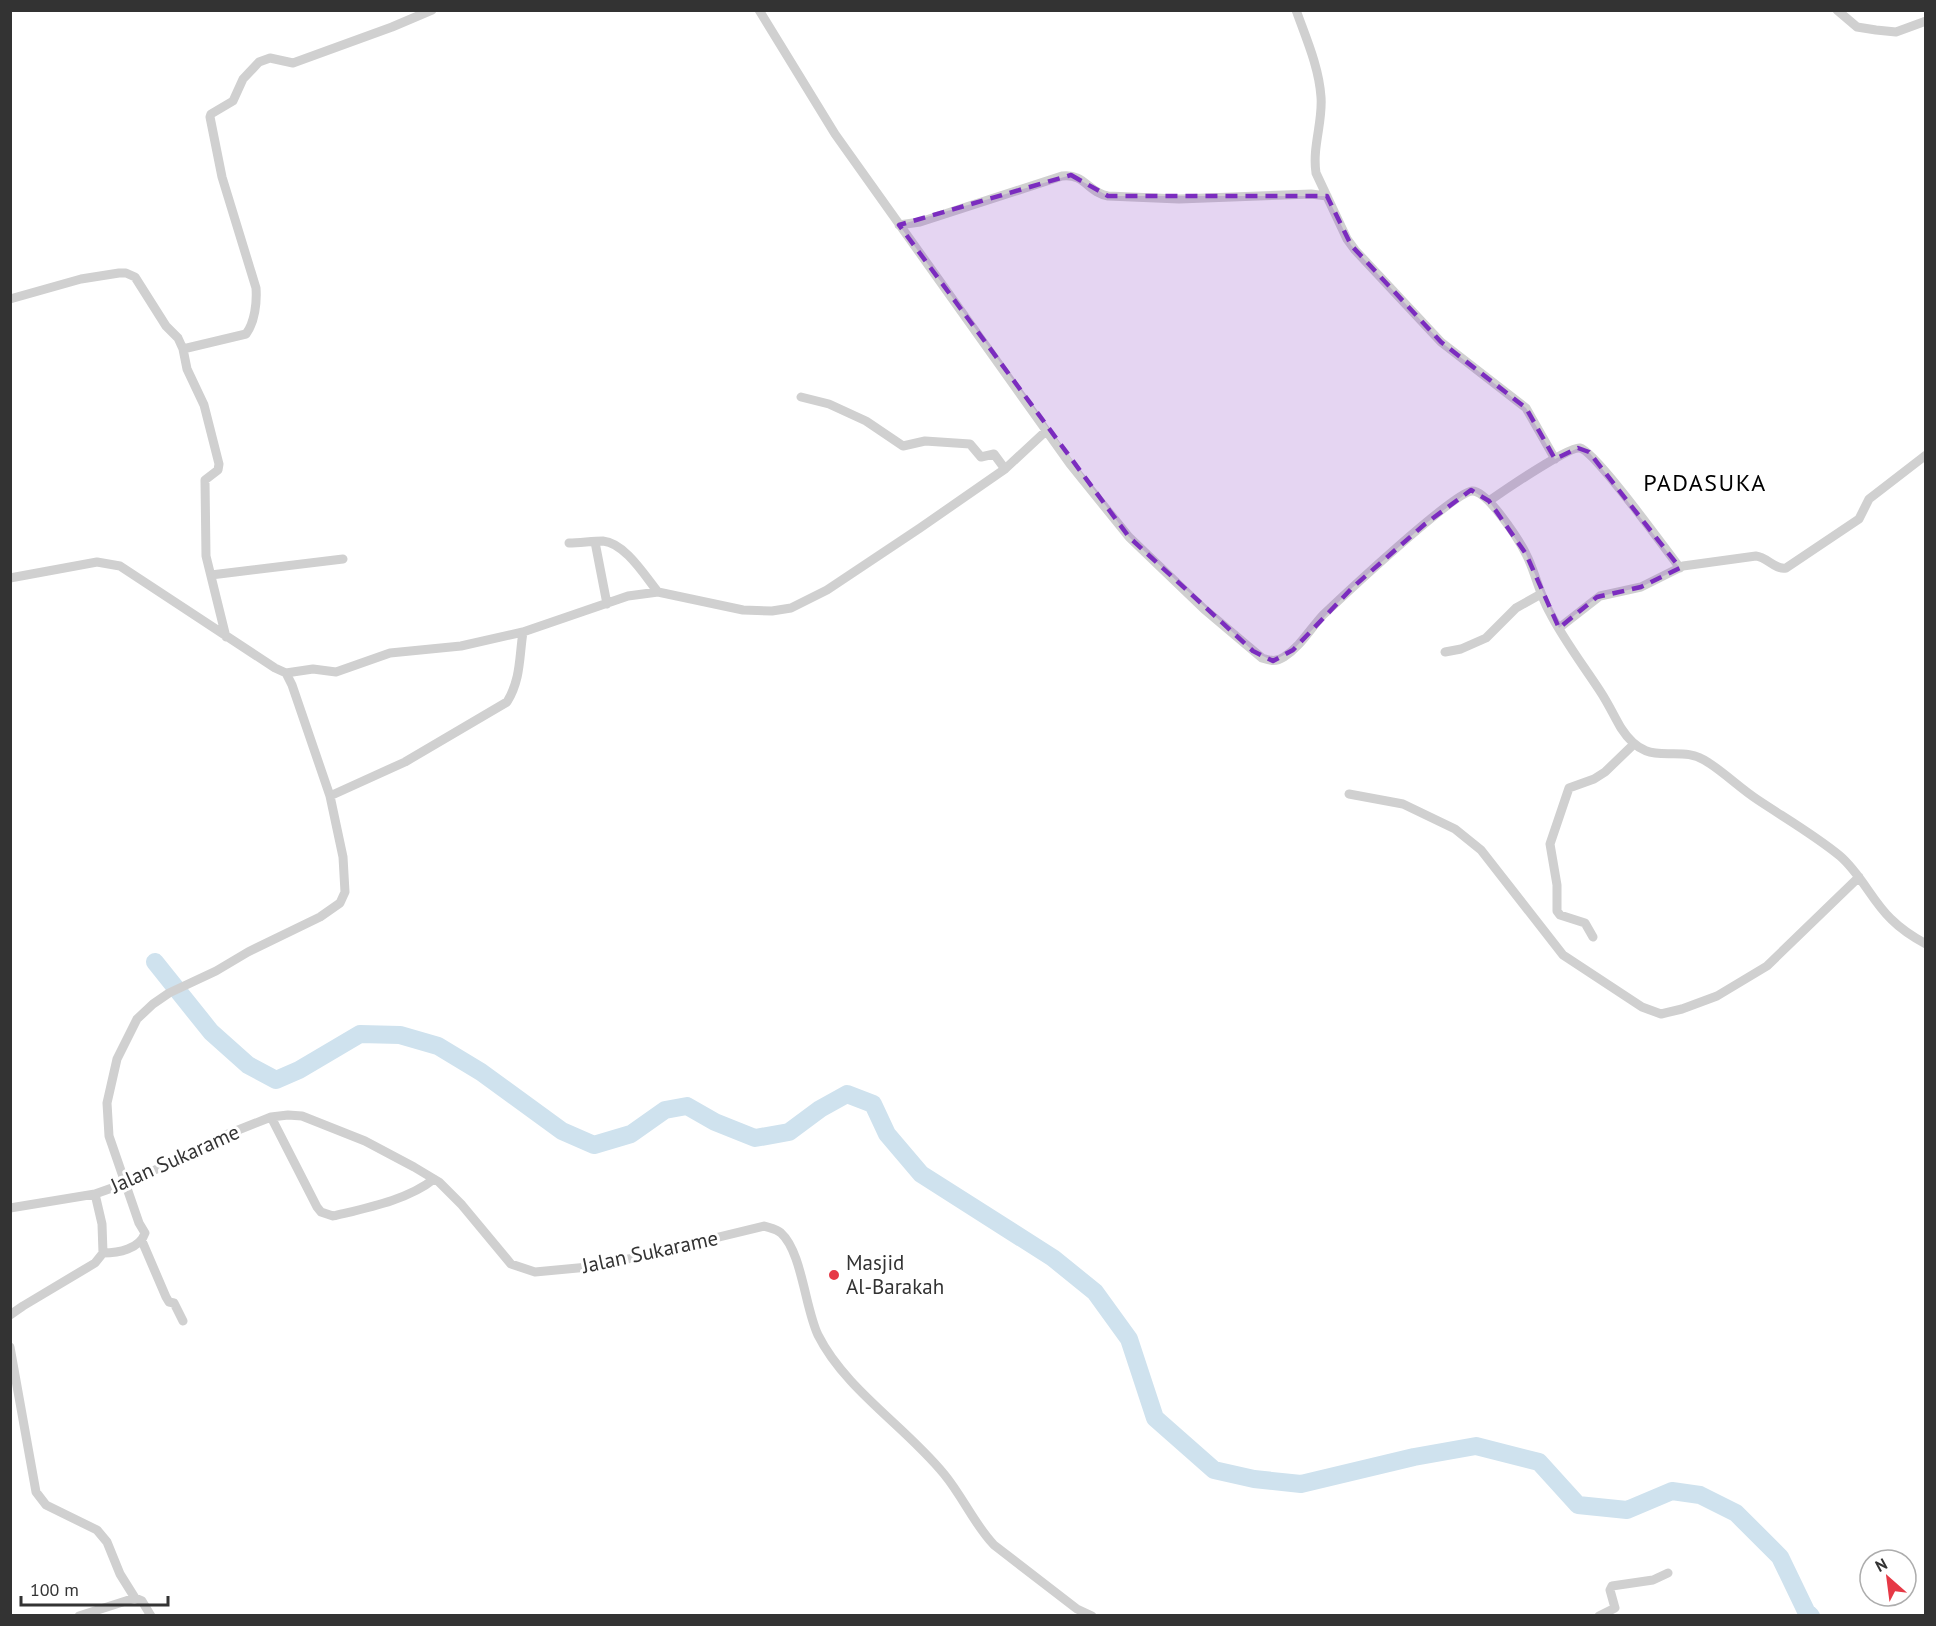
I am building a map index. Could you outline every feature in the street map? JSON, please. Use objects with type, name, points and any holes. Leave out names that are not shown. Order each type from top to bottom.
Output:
[{"type":"street","points":[[183,349],[246,334],[255,309],[256,288],[222,177],[210,117],[234,101],[243,79],[258,63],[270,58],[293,63],[432,10]]},
{"type":"street","points":[[759,10],[835,134],[1046,431],[1129,537],[1204,609],[1262,658],[1273,661],[1283,658],[1352,588],[1454,500],[1469,491],[1474,491],[1489,501],[1526,554],[1541,594],[1559,628],[1622,729],[1634,744],[1649,753],[1689,754],[1706,761],[1841,857],[1889,918],[1908,934],[1926,944]]},
{"type":"street","points":[[1296,10],[1313,58],[1320,92],[1316,172],[1351,245],[1441,342],[1526,408],[1555,459]]},
{"type":"street","points":[[1837,10],[1857,27],[1876,30],[1896,32],[1926,21]]},
{"type":"street","points":[[899,225],[920,222],[1071,175],[1080,178],[1101,195],[1108,196],[1179,199],[1311,194],[1327,196]]},
{"type":"street","points":[[10,299],[81,279],[126,273],[138,280],[166,326],[178,338],[187,369],[206,408],[219,464],[219,469],[207,477],[205,482],[206,550],[226,637]]},
{"type":"street","points":[[801,396],[829,404],[866,421],[903,446],[925,441],[970,444],[981,457],[994,454],[1005,469]]},
{"type":"street","points":[[10,578],[97,562],[120,566],[274,668],[286,673],[313,669],[338,671],[390,653],[461,646],[523,632],[628,596],[658,592],[743,610],[772,611],[791,608],[827,590],[1005,469],[1046,431]]},
{"type":"street","points":[[1489,501],[1555,459],[1578,448],[1589,452],[1680,568]]},
{"type":"street","points":[[1559,628],[1597,597],[1641,587],[1680,568],[1756,556],[1762,557],[1779,568],[1786,568],[1859,519],[1869,499],[1926,455]]},
{"type":"street","points":[[595,542],[607,604]]},
{"type":"street","points":[[569,543],[612,543],[624,551],[658,592]]},
{"type":"street","points":[[211,575],[343,559]]},
{"type":"street","points":[[1444,652],[1461,649],[1486,638],[1516,608],[1541,594]]},
{"type":"street","points":[[330,796],[405,762],[507,702],[516,688],[523,632]]},
{"type":"street","points":[[103,1253],[124,1251],[142,1240],[145,1233],[139,1223],[109,1136],[107,1103],[117,1059],[137,1019],[169,993],[320,917],[340,903],[345,892],[344,869],[330,796],[286,673]]},
{"type":"street","points":[[1593,937],[1585,923],[1560,915],[1557,911],[1557,885],[1551,841],[1569,788],[1594,779],[1605,772],[1634,744]]},
{"type":"street","points":[[1349,794],[1403,804],[1455,829],[1481,849],[1563,956],[1642,1007],[1661,1014],[1717,996],[1767,966],[1858,878]]},
{"type":"street","name":"Jalan Sukarame","points":[[10,1208],[95,1194],[126,1183],[223,1136],[271,1117],[302,1116],[365,1141],[434,1179],[462,1205],[511,1264],[534,1272],[599,1266],[764,1226],[779,1231],[794,1254],[812,1322],[823,1344],[840,1369],[901,1428],[944,1474],[983,1533],[994,1545],[1077,1609],[1092,1616]]},
{"type":"street","points":[[271,1117],[316,1207],[327,1215],[333,1216],[381,1204],[426,1186],[434,1179]]},
{"type":"street","points":[[10,1315],[95,1263],[103,1253],[102,1224],[95,1194]]},
{"type":"street","points":[[142,1240],[166,1298],[169,1302],[174,1303],[183,1321]]},
{"type":"street","points":[[10,1347],[36,1492],[46,1505],[97,1530],[107,1542],[120,1574],[135,1598],[142,1601],[152,1616]]},
{"type":"street","points":[[1599,1616],[1615,1608],[1610,1590],[1612,1586],[1653,1580],[1668,1573]]},
{"type":"street","points":[[79,1616],[135,1598]]},
{"type":"highlighted area","points":[[1071,175],[1108,196],[1327,196],[1351,245],[1441,342],[1526,408],[1555,459],[1578,448],[1589,452],[1680,568],[1641,587],[1597,597],[1559,628],[1526,554],[1489,501],[1471,490],[1425,524],[1352,588],[1293,650],[1273,661],[1253,651],[1129,537],[899,225]]},
{"type":"waterway","points":[[155,962],[211,1032],[248,1065],[276,1080],[299,1070],[360,1034],[400,1035],[438,1046],[481,1072],[562,1131],[594,1145],[631,1134],[665,1110],[687,1106],[715,1122],[755,1138],[789,1132],[820,1109],[847,1094],[873,1104],[887,1134],[921,1174],[1053,1258],[1095,1292],[1129,1339],[1155,1418],[1214,1470],[1254,1479],[1301,1484],[1414,1457],[1476,1446],[1539,1462],[1578,1505],[1627,1510],[1672,1491],[1700,1495],[1736,1513],[1780,1557],[1806,1611],[1811,1616]]},
{"type":"place","name":"Masjid Al-Barakah","points":[[834,1275]]},
{"type":"district","name":"PADASUKA","points":[[1705,483]]}]
